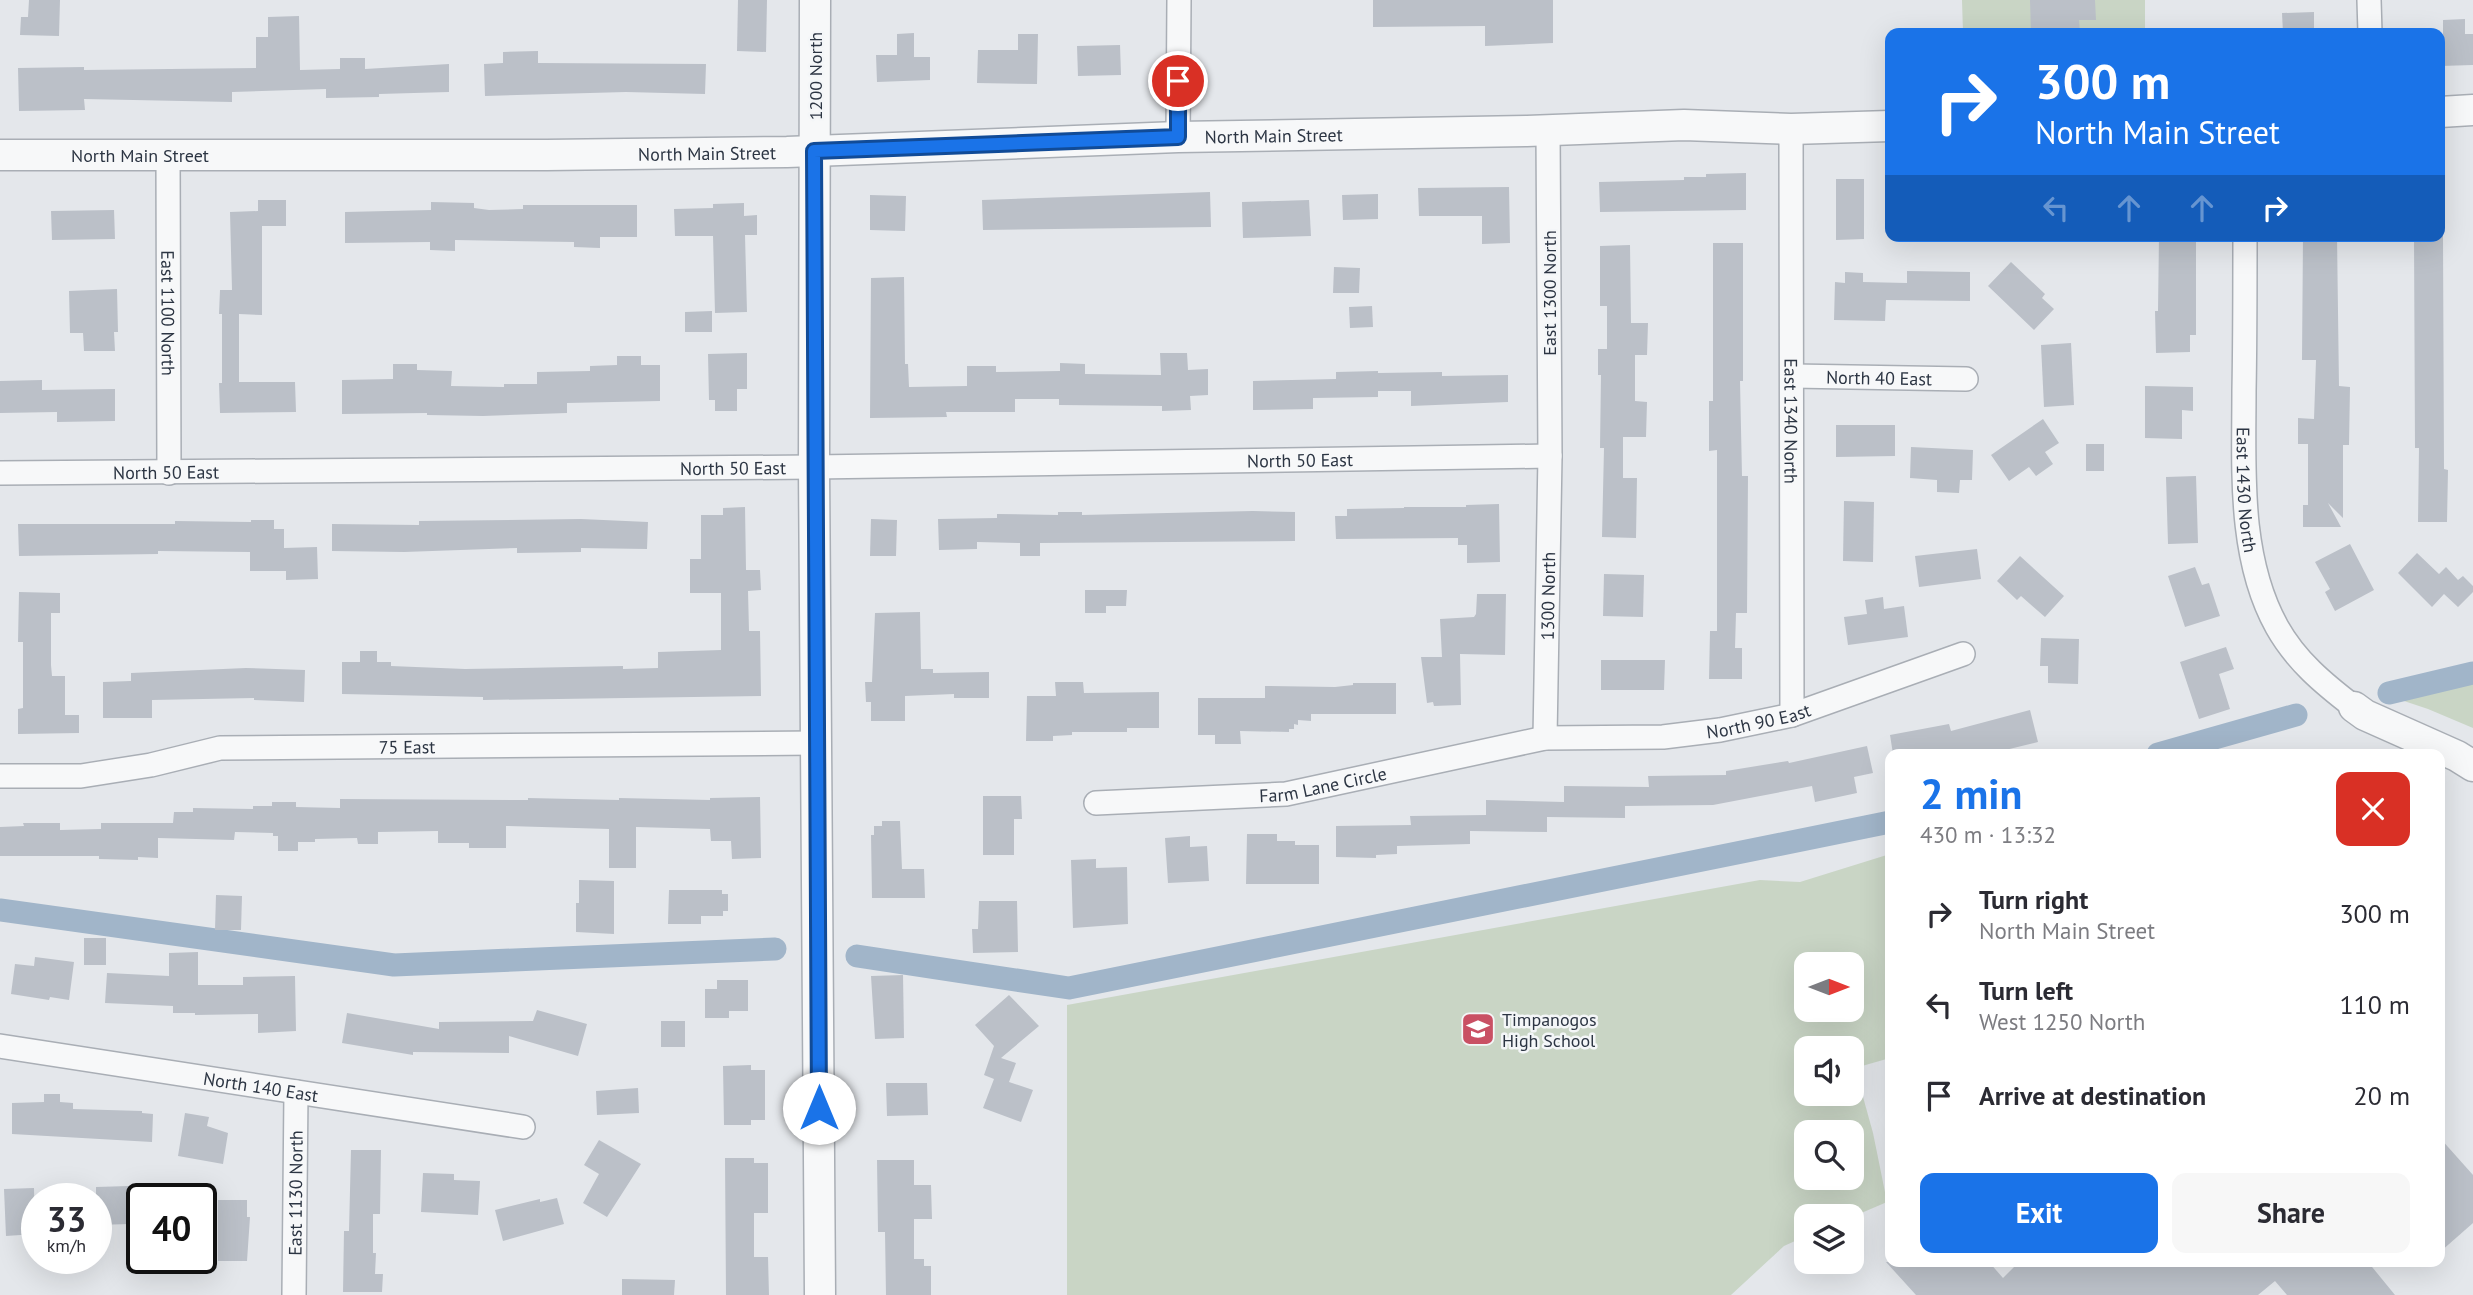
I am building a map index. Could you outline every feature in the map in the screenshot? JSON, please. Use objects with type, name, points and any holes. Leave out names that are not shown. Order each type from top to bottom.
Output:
[{"type":"street","name":"1200 North","points":[[816,0],[814,467],[820,1295]]},
{"type":"street","points":[[1178,137],[1179,0]]},
{"type":"street","points":[[2369,0],[2370,28]]},
{"type":"street","points":[[2445,112],[2473,110]]},
{"type":"street","name":"North Main Street","points":[[0,155],[547,155],[814,151],[1178,137],[1548,131],[1684,125],[1791,129],[1885,126]]},
{"type":"street","name":"East 1340 North","points":[[1791,129],[1792,715]]},
{"type":"street","name":"East 1300 North","points":[[1548,131],[1550,456]]},
{"type":"street","name":"East 1100 North","points":[[167,154],[169,473]]},
{"type":"street","name":"East 1430 North","points":[[2245,242],[2244,464],[2251,549],[2263,595],[2277,627],[2301,662],[2354,707]]},
{"type":"street","name":"North 40 East","points":[[1793,376],[1966,379]]},
{"type":"street","name":"North 50 East","points":[[0,473],[814,467],[1550,456]]},
{"type":"street","name":"1300 North","points":[[1545,738],[1550,456]]},
{"type":"street","name":"North 90 East","points":[[1545,738],[1663,737],[1720,730],[1792,715],[1963,654]]},
{"type":"street","points":[[2354,707],[2365,715],[2439,749]]},
{"type":"street","name":"Farm Lane Circle","points":[[1096,803],[1286,794],[1545,738]]},
{"type":"street","name":"75 East","points":[[0,776],[81,776],[151,765],[220,748],[817,743]]},
{"type":"street","points":[[2445,752],[2473,766]]},
{"type":"street","name":"North 140 East","points":[[0,1046],[523,1127]]},
{"type":"street","name":"East 1130 North","points":[[294,1295],[296,1092]]},
{"type":"green space","points":[[1962,0],[2145,0],[2145,28],[1963,28]]},
{"type":"green space","points":[[2473,679],[2473,728],[2392,697]]},
{"type":"green space","name":"Timpanogos High School","points":[[1885,856],[1885,1059],[1864,1065],[1864,1036],[1794,1036],[1794,1106],[1864,1106],[1864,1100],[1873,1133],[1885,1203],[1864,1212],[1864,1204],[1794,1204],[1794,1241],[1784,1246],[1731,1295],[1067,1295],[1067,1005],[1760,880],[1800,882]]},
{"type":"building","points":[[29,0],[60,0],[59,36],[20,35],[21,17],[28,17]]},
{"type":"building","points":[[738,0],[767,0],[766,52],[737,51]]},
{"type":"building","points":[[1373,0],[1553,0],[1553,43],[1485,46],[1485,26],[1373,27]]},
{"type":"building","points":[[2030,0],[2095,0],[2096,20],[2079,20],[2080,28],[2031,28]]},
{"type":"building","points":[[2314,12],[2314,28],[2283,28],[2282,13]]},
{"type":"building","points":[[299,16],[300,70],[340,69],[340,58],[365,58],[365,69],[449,64],[449,92],[326,98],[326,89],[232,92],[232,102],[84,99],[85,110],[19,111],[18,68],[256,68],[256,37],[268,37],[268,17]]},
{"type":"building","points":[[2465,19],[2465,34],[2473,34],[2473,65],[2445,66],[2443,20]]},
{"type":"building","points":[[914,33],[914,57],[930,57],[930,80],[877,82],[876,55],[897,55],[897,34]]},
{"type":"building","points":[[1018,34],[1038,34],[1037,84],[977,83],[978,50],[1018,50]]},
{"type":"building","points":[[1120,45],[1121,75],[1078,76],[1077,46]]},
{"type":"building","points":[[538,51],[538,63],[706,64],[705,94],[626,92],[485,96],[484,64],[503,63],[503,52]]},
{"type":"building","points":[[1746,173],[1746,210],[1600,212],[1599,182],[1684,180],[1684,177],[1706,177],[1706,174]]},
{"type":"building","points":[[1836,179],[1864,179],[1864,239],[1836,240]]},
{"type":"building","points":[[1509,187],[1510,243],[1482,244],[1482,216],[1419,216],[1418,188]]},
{"type":"building","points":[[1210,192],[1211,227],[983,230],[982,200]]},
{"type":"building","points":[[1378,194],[1378,219],[1343,220],[1342,195]]},
{"type":"building","points":[[870,195],[906,196],[905,231],[870,230]]},
{"type":"building","points":[[258,200],[286,200],[286,226],[262,226],[262,315],[239,314],[239,382],[295,382],[296,412],[220,413],[220,290],[232,290],[230,212],[258,211]]},
{"type":"building","points":[[1309,200],[1311,236],[1243,238],[1242,202]]},
{"type":"building","points":[[431,202],[474,203],[474,208],[489,210],[523,209],[523,205],[637,205],[637,237],[600,237],[600,248],[574,247],[574,242],[455,240],[455,251],[430,250],[430,242],[345,243],[345,212],[431,210]]},
{"type":"building","points":[[744,203],[744,216],[757,215],[757,235],[745,235],[747,312],[715,313],[713,236],[675,236],[674,209],[713,208],[713,204]]},
{"type":"building","points":[[114,210],[115,239],[52,240],[51,211]]},
{"type":"building","points":[[2159,242],[2196,242],[2196,335],[2190,335],[2190,352],[2156,353],[2155,311],[2158,311]]},
{"type":"building","points":[[2303,242],[2337,242],[2339,386],[2350,387],[2349,445],[2343,445],[2343,518],[2328,503],[2341,527],[2303,527],[2303,505],[2308,505],[2308,444],[2298,444],[2298,418],[2314,419],[2316,360],[2302,360]]},
{"type":"building","points":[[2414,242],[2443,242],[2444,469],[2448,470],[2447,522],[2418,522],[2419,448],[2415,448]]},
{"type":"building","points":[[1713,243],[1743,243],[1743,381],[1740,381],[1742,476],[1748,476],[1747,613],[1736,613],[1735,648],[1742,648],[1742,679],[1709,679],[1710,631],[1717,631],[1717,450],[1709,451],[1709,401],[1713,401]]},
{"type":"building","points":[[1630,245],[1631,323],[1648,323],[1647,355],[1635,355],[1635,401],[1647,402],[1646,437],[1623,437],[1623,478],[1637,478],[1636,538],[1602,537],[1604,448],[1600,448],[1601,375],[1598,375],[1598,349],[1607,349],[1607,306],[1600,306],[1600,246]]},
{"type":"building","points":[[2011,262],[2045,294],[2042,298],[2054,309],[2034,330],[1988,286]]},
{"type":"building","points":[[1334,267],[1360,268],[1359,293],[1333,293]]},
{"type":"building","points":[[1907,271],[1970,272],[1970,301],[1886,300],[1885,321],[1834,320],[1835,282],[1845,283],[1845,272],[1863,273],[1863,282],[1907,283]]},
{"type":"building","points":[[904,277],[905,364],[908,364],[909,387],[967,386],[967,366],[996,366],[996,372],[1060,371],[1060,363],[1085,364],[1085,374],[1161,375],[1160,353],[1187,353],[1188,370],[1208,369],[1208,395],[1190,396],[1191,410],[1162,411],[1162,406],[1059,405],[1059,399],[1015,399],[1015,412],[946,412],[947,417],[870,418],[871,278]]},
{"type":"building","points":[[117,289],[118,332],[114,332],[115,351],[84,351],[83,333],[70,333],[69,291]]},
{"type":"building","points":[[1372,306],[1373,327],[1350,328],[1349,307]]},
{"type":"building","points":[[712,311],[712,332],[685,332],[685,312]]},
{"type":"building","points":[[2071,343],[2074,405],[2044,407],[2041,345]]},
{"type":"building","points":[[747,353],[747,389],[737,389],[737,411],[715,411],[715,400],[709,400],[708,354]]},
{"type":"building","points":[[617,356],[641,356],[641,365],[660,365],[660,401],[567,403],[567,413],[483,416],[427,413],[342,414],[342,380],[393,379],[393,364],[417,364],[417,370],[452,371],[451,386],[504,387],[504,384],[537,384],[537,372],[590,371],[590,366],[617,365]]},
{"type":"building","points":[[1336,372],[1442,372],[1442,376],[1508,375],[1508,402],[1411,406],[1411,391],[1378,391],[1378,397],[1313,398],[1313,409],[1253,410],[1253,381],[1336,379]]},
{"type":"building","points":[[42,380],[42,390],[115,389],[115,421],[57,422],[57,412],[0,413],[0,381]]},
{"type":"building","points":[[2145,386],[2193,387],[2193,411],[2182,410],[2182,439],[2145,438]]},
{"type":"building","points":[[2043,419],[2059,443],[2045,452],[2053,464],[2036,476],[2029,467],[2009,481],[1991,455]]},
{"type":"building","points":[[1836,425],[1895,425],[1895,456],[1836,457]]},
{"type":"building","points":[[2086,444],[2104,444],[2104,471],[2086,471]]},
{"type":"building","points":[[1911,447],[1973,450],[1972,480],[1960,480],[1959,493],[1937,492],[1937,480],[1910,478]]},
{"type":"building","points":[[2196,476],[2198,543],[2168,544],[2166,477]]},
{"type":"building","points":[[1844,501],[1874,502],[1873,562],[1843,561]]},
{"type":"building","points":[[1499,504],[1500,562],[1467,563],[1467,545],[1458,545],[1458,538],[1336,539],[1335,516],[1347,516],[1347,509]]},
{"type":"building","points":[[745,507],[746,570],[760,570],[761,590],[748,591],[749,631],[760,631],[761,696],[483,700],[483,697],[342,694],[342,662],[360,662],[360,651],[377,651],[377,662],[391,662],[391,666],[465,669],[623,666],[623,669],[658,668],[658,652],[721,650],[721,593],[690,593],[690,559],[701,559],[701,515],[723,515],[723,508]]},
{"type":"building","points":[[1058,512],[1082,512],[1082,515],[1295,512],[1295,541],[1040,543],[1040,556],[1020,556],[1020,543],[977,542],[977,549],[939,550],[938,519],[997,518],[997,514],[1058,515]]},
{"type":"building","points":[[581,519],[648,522],[647,549],[581,548],[581,552],[517,553],[517,548],[404,552],[332,551],[332,524],[419,525],[419,521]]},
{"type":"building","points":[[871,519],[897,520],[896,556],[870,556]]},
{"type":"building","points":[[274,520],[274,529],[284,529],[284,548],[317,547],[318,579],[286,580],[286,571],[250,571],[250,552],[158,551],[158,554],[19,556],[18,524],[175,524],[175,521]]},
{"type":"building","points":[[2350,544],[2374,590],[2335,611],[2325,592],[2330,589],[2315,562]]},
{"type":"building","points":[[1977,549],[1981,579],[1919,587],[1915,556]]},
{"type":"building","points":[[2417,553],[2439,574],[2446,567],[2458,580],[2463,576],[2473,586],[2473,592],[2458,607],[2444,594],[2432,607],[2398,573]]},
{"type":"building","points":[[2020,556],[2064,596],[2045,617],[2021,596],[2017,600],[1997,581]]},
{"type":"building","points":[[2195,567],[2202,585],[2209,583],[2220,616],[2185,627],[2168,576]]},
{"type":"building","points":[[1604,574],[1644,575],[1643,617],[1603,616]]},
{"type":"building","points":[[1085,590],[1127,590],[1126,606],[1106,606],[1106,613],[1085,613]]},
{"type":"building","points":[[19,592],[60,593],[60,613],[51,613],[52,676],[65,676],[65,715],[79,715],[79,733],[18,734],[18,709],[23,708],[23,642],[18,642]]},
{"type":"building","points":[[1477,594],[1506,594],[1505,655],[1460,654],[1461,705],[1434,706],[1433,702],[1427,703],[1421,657],[1442,657],[1440,619],[1474,617]]},
{"type":"building","points":[[1883,597],[1884,609],[1904,606],[1908,637],[1848,645],[1844,617],[1867,614],[1865,600]]},
{"type":"building","points":[[920,612],[921,669],[933,669],[933,673],[989,672],[989,698],[954,698],[954,694],[905,696],[905,721],[871,721],[871,702],[866,702],[865,682],[872,682],[875,613]]},
{"type":"building","points":[[2041,638],[2079,639],[2078,684],[2048,683],[2048,666],[2040,666]]},
{"type":"building","points":[[2226,647],[2234,669],[2219,674],[2230,709],[2199,719],[2180,662]]},
{"type":"building","points":[[1601,660],[1665,660],[1664,690],[1601,690]]},
{"type":"building","points":[[246,668],[305,670],[304,702],[254,698],[152,700],[152,718],[103,718],[103,682],[131,681],[131,673]]},
{"type":"building","points":[[1055,682],[1083,682],[1084,693],[1159,692],[1159,728],[1127,728],[1127,732],[1072,732],[1072,735],[1053,736],[1053,741],[1026,741],[1027,696],[1056,696]]},
{"type":"building","points":[[1353,683],[1396,683],[1396,714],[1311,714],[1311,721],[1298,720],[1298,725],[1294,724],[1294,729],[1289,729],[1289,732],[1240,731],[1241,744],[1215,744],[1215,735],[1198,735],[1198,698],[1265,698],[1265,686],[1335,687]]},
{"type":"building","points":[[2030,710],[2038,742],[2009,749],[1892,749],[1890,735],[1949,724],[1951,731]]},
{"type":"building","points":[[1867,746],[1873,773],[1854,777],[1857,793],[1815,802],[1812,786],[1713,805],[1625,806],[1625,818],[1547,817],[1547,832],[1470,831],[1470,844],[1397,846],[1397,854],[1376,855],[1376,858],[1336,857],[1336,826],[1411,825],[1410,816],[1486,815],[1486,800],[1564,802],[1564,786],[1649,787],[1648,776],[1726,775],[1726,771],[1788,761],[1789,763]]},
{"type":"building","points":[[983,796],[1021,796],[1022,819],[1014,819],[1014,855],[983,855]]},
{"type":"building","points":[[760,797],[761,858],[732,859],[731,841],[711,841],[710,829],[636,827],[636,868],[609,868],[609,829],[506,826],[506,848],[469,848],[469,843],[438,843],[438,831],[378,832],[378,844],[358,844],[357,838],[315,839],[315,842],[298,842],[298,851],[278,851],[278,836],[273,836],[273,833],[235,832],[234,840],[158,838],[158,858],[138,857],[138,860],[99,859],[99,856],[0,856],[0,827],[24,826],[23,823],[60,823],[60,830],[101,829],[101,823],[173,823],[174,812],[193,812],[193,808],[253,809],[253,806],[272,806],[272,802],[296,802],[296,807],[340,808],[340,799],[710,800]]},
{"type":"building","points":[[882,821],[900,821],[902,869],[924,869],[925,898],[872,898],[871,835],[874,835],[874,826],[882,826]]},
{"type":"building","points":[[1247,834],[1277,834],[1277,841],[1295,841],[1295,845],[1319,845],[1319,884],[1246,884]]},
{"type":"building","points":[[1190,836],[1190,847],[1207,846],[1209,881],[1168,883],[1165,838]]},
{"type":"building","points":[[1096,859],[1096,868],[1127,867],[1128,924],[1073,928],[1071,860]]},
{"type":"building","points":[[579,880],[614,881],[614,934],[576,932]]},
{"type":"building","points":[[669,890],[722,890],[722,894],[728,894],[728,911],[723,911],[723,916],[701,916],[701,924],[668,924]]},
{"type":"building","points":[[216,895],[242,896],[241,930],[215,930]]},
{"type":"building","points":[[979,901],[1017,901],[1018,952],[973,953],[972,929],[978,929]]},
{"type":"building","points":[[84,938],[106,938],[106,965],[84,965]]},
{"type":"building","points":[[198,952],[198,985],[243,985],[243,977],[295,976],[296,1031],[258,1033],[258,1014],[195,1015],[173,1013],[173,1006],[105,1003],[107,973],[169,976],[169,953]]},
{"type":"building","points":[[35,957],[74,962],[69,1000],[11,994],[15,964],[34,966]]},
{"type":"building","points":[[903,975],[904,1038],[875,1039],[871,976]]},
{"type":"building","points":[[717,980],[748,980],[748,1011],[729,1011],[729,1018],[705,1018],[705,989],[717,989]]},
{"type":"building","points":[[1009,995],[1039,1026],[1001,1058],[1016,1063],[1009,1082],[1033,1090],[1021,1122],[983,1108],[994,1079],[984,1075],[994,1046],[975,1025]]},
{"type":"building","points":[[537,1010],[587,1024],[578,1056],[509,1036],[509,1053],[413,1052],[413,1055],[342,1043],[347,1013],[439,1029],[439,1022],[533,1021]]},
{"type":"building","points":[[661,1021],[685,1021],[685,1047],[661,1047]]},
{"type":"building","points":[[751,1065],[751,1070],[765,1070],[765,1120],[751,1120],[751,1125],[724,1125],[723,1066]]},
{"type":"building","points":[[886,1083],[927,1083],[928,1115],[887,1116]]},
{"type":"building","points":[[638,1088],[639,1113],[597,1115],[596,1091]]},
{"type":"building","points":[[44,1094],[60,1094],[60,1102],[73,1103],[73,1109],[142,1111],[153,1114],[152,1142],[12,1134],[12,1103],[44,1102]]},
{"type":"building","points":[[185,1113],[209,1117],[207,1126],[228,1133],[223,1164],[178,1156]]},
{"type":"building","points":[[599,1140],[641,1164],[607,1217],[583,1203],[599,1174],[584,1165]]},
{"type":"building","points":[[2445,1144],[2473,1175],[2473,1223],[2445,1248]]},
{"type":"building","points":[[351,1150],[381,1150],[380,1214],[373,1214],[373,1253],[376,1253],[375,1274],[383,1274],[382,1292],[343,1292],[344,1231],[349,1231]]},
{"type":"building","points":[[725,1158],[754,1158],[754,1163],[768,1163],[768,1213],[754,1213],[754,1257],[768,1257],[769,1295],[726,1295]]},
{"type":"building","points":[[877,1160],[914,1160],[914,1185],[931,1185],[932,1219],[914,1219],[914,1259],[924,1259],[924,1266],[931,1266],[931,1295],[886,1295],[885,1232],[878,1232]]},
{"type":"building","points":[[423,1173],[454,1174],[454,1180],[480,1181],[478,1215],[421,1212]]},
{"type":"building","points":[[126,1186],[126,1224],[112,1225],[112,1187]]},
{"type":"building","points":[[21,1188],[21,1235],[6,1236],[4,1189]]},
{"type":"building","points":[[557,1198],[564,1224],[503,1241],[495,1210],[540,1199],[540,1202]]},
{"type":"building","points":[[218,1200],[247,1200],[247,1217],[250,1217],[247,1261],[218,1261]]},
{"type":"building","points":[[1891,1267],[1993,1267],[2003,1278],[2014,1267],[2372,1267],[2395,1295],[2287,1295],[2275,1281],[2258,1295],[1916,1295]]},
{"type":"building","points":[[622,1279],[675,1280],[674,1295],[622,1295]]},
{"type":"waterway","points":[[2389,693],[2473,673]]},
{"type":"waterway","points":[[2176,749],[2296,715]]},
{"type":"waterway","points":[[857,956],[1069,988],[1885,823]]},
{"type":"waterway","points":[[0,910],[394,965],[775,949]]},
{"type":"place","name":"Timpanogos High School","points":[[1478,1029]]},
{"type":"route","points":[[819,1108],[814,151],[1178,137],[1178,81]]}]
